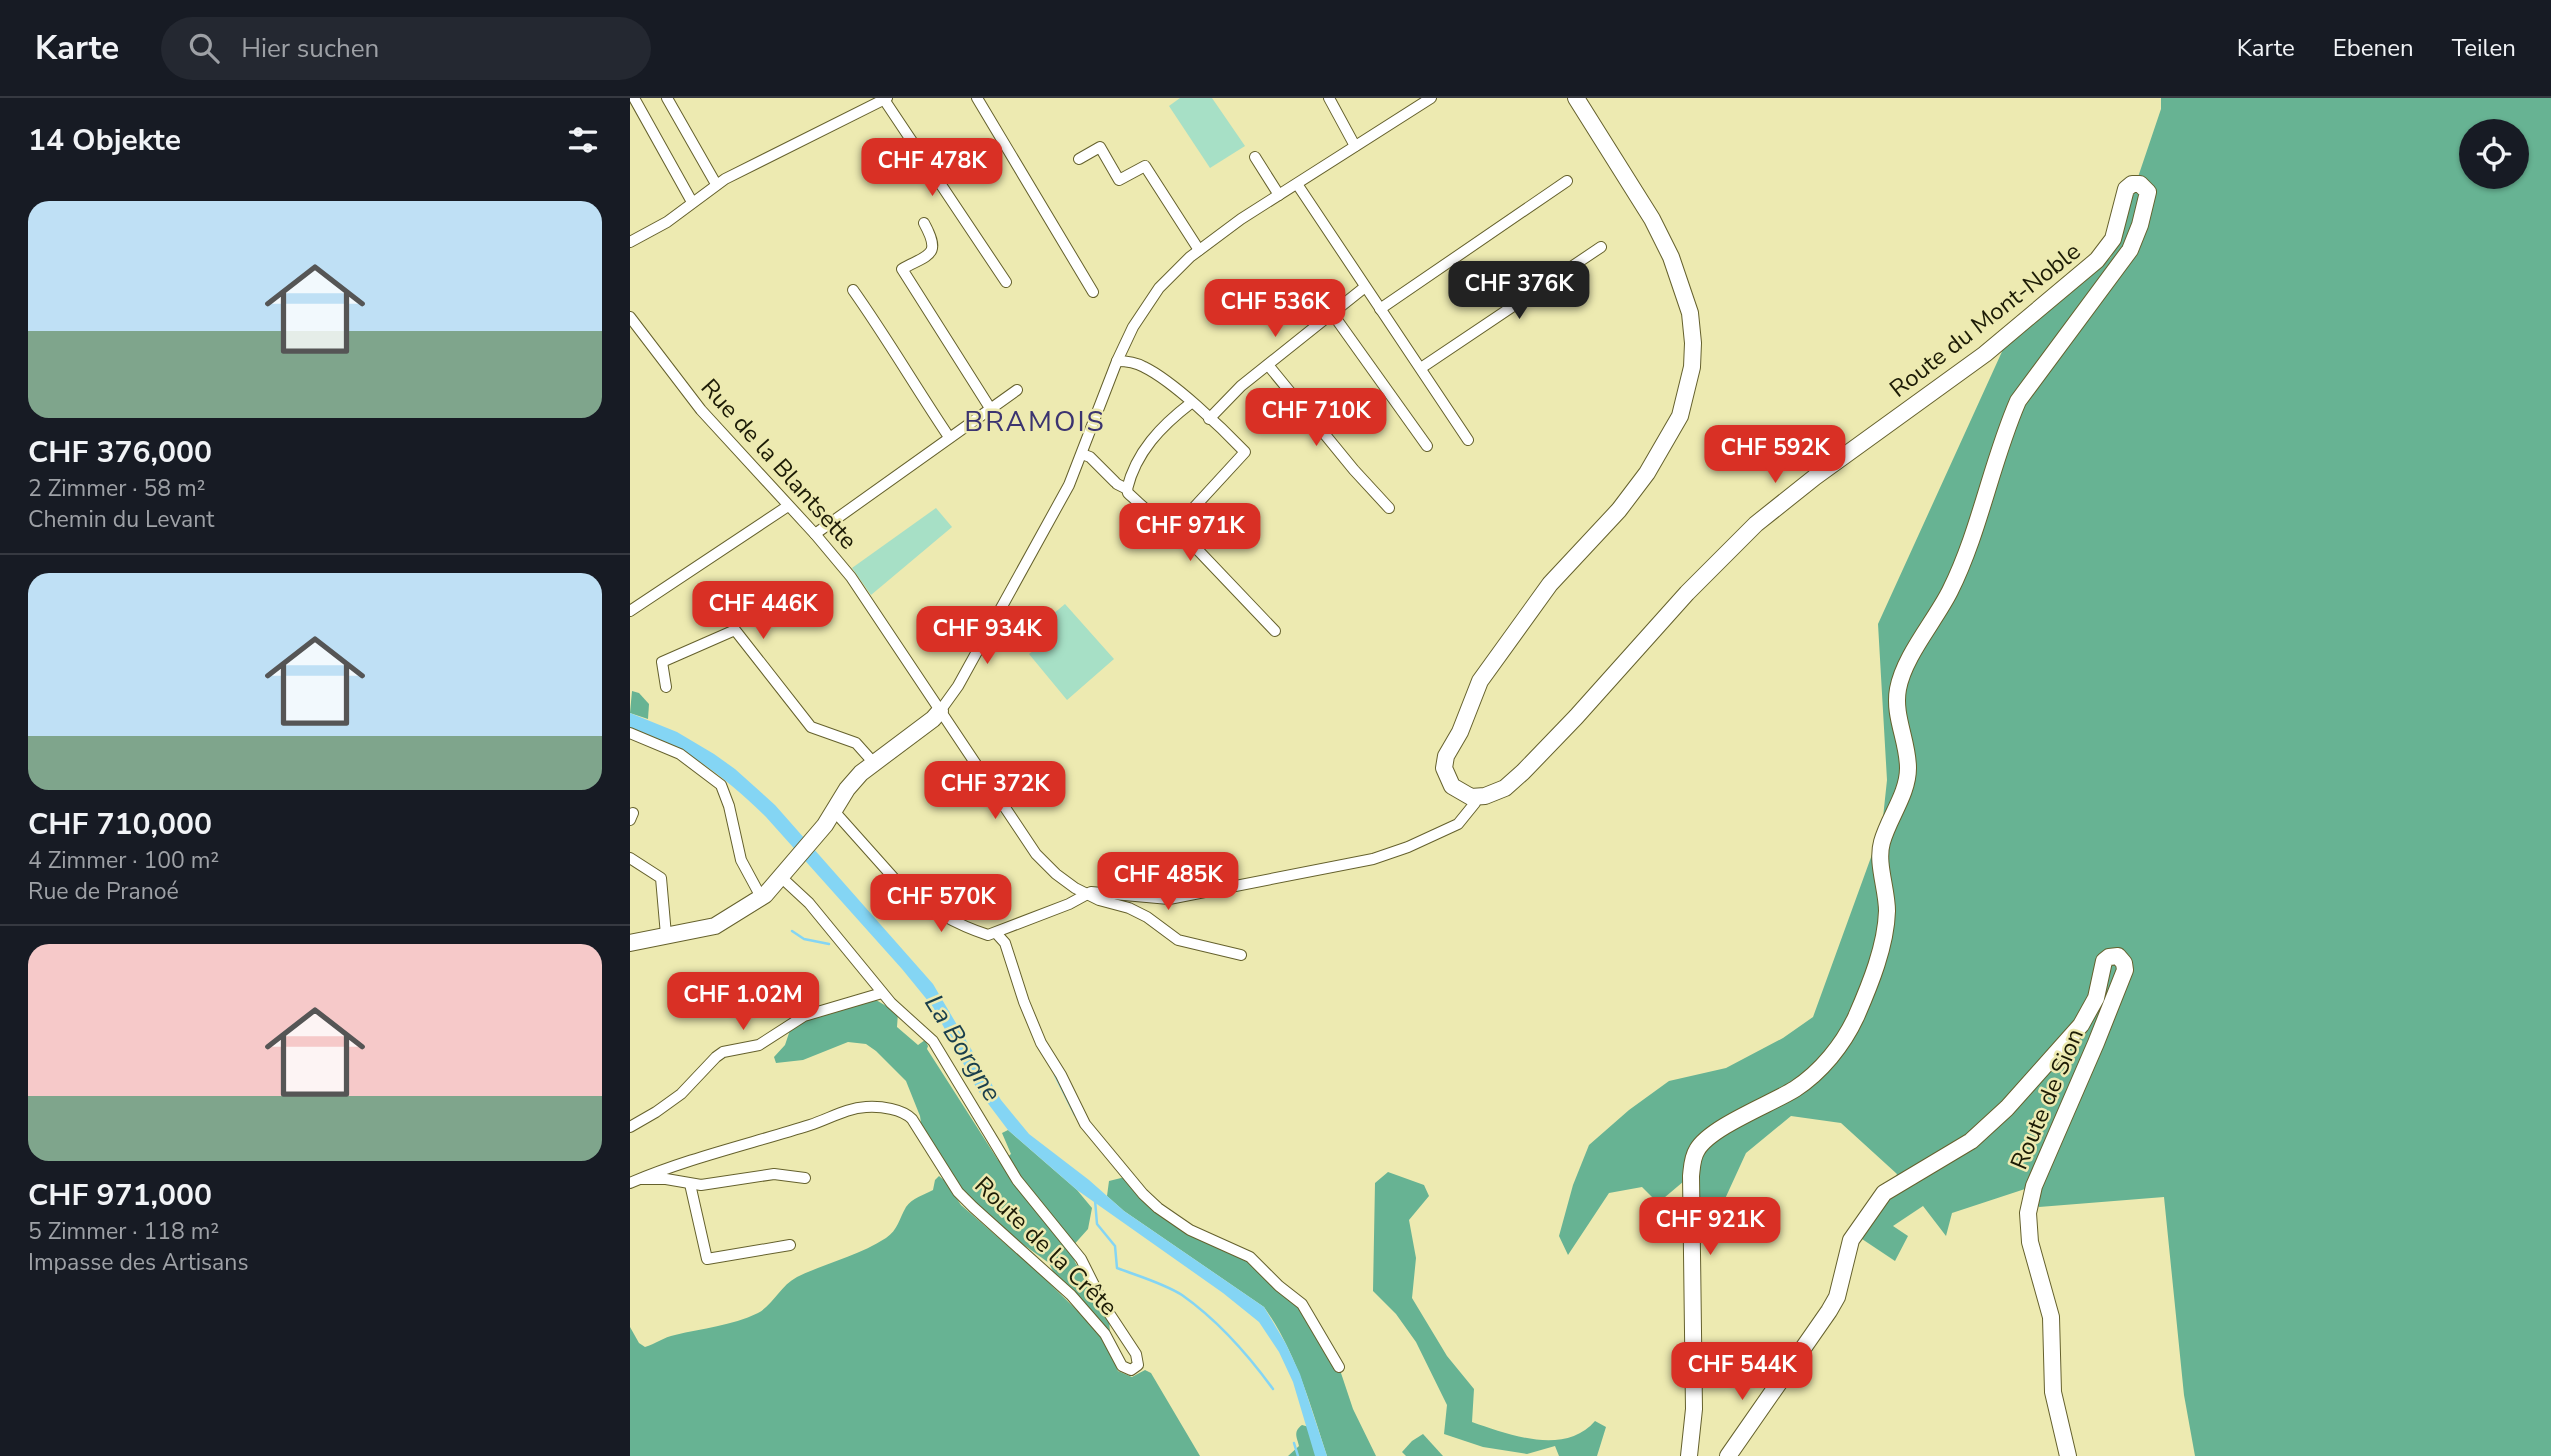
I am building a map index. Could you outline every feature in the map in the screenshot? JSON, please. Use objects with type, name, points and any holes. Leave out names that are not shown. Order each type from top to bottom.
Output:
[{"type":"street","points":[[634,98],[692,202]]},
{"type":"street","points":[[667,98],[716,184]]},
{"type":"street","points":[[977,98],[1093,292]]},
{"type":"street","points":[[1329,98],[1355,146]]},
{"type":"street","points":[[630,943],[715,926],[761,897],[782,878],[816,836],[847,789],[873,762],[933,719],[940,711],[958,686],[1069,485],[1117,361],[1150,300],[1170,275],[1241,219],[1431,98]]},
{"type":"street","name":"Route du Mont-Noble","points":[[1576,98],[1652,219],[1679,275],[1691,320],[1693,354],[1690,380],[1680,416],[1638,486],[1550,584],[1478,686],[1444,768],[1452,786],[1471,797],[1493,793],[1514,781],[1746,533],[1815,477],[1985,354],[2097,260],[2113,240],[2126,189],[2132,184],[2140,184],[2148,192],[2140,225],[2130,250],[2018,401],[1961,566],[1950,592],[1902,676],[1897,699],[1908,768],[1906,782],[1881,845],[1886,889],[1886,926],[1855,1018],[1843,1040],[1811,1077],[1794,1090],[1758,1107],[1707,1139],[1698,1147],[1693,1157],[1691,1186],[1694,1409],[1689,1456]]},
{"type":"street","points":[[630,242],[667,222],[716,184],[885,99],[1006,282]]},
{"type":"street","points":[[1079,159],[1100,147],[1119,180],[1145,166],[1199,250]]},
{"type":"street","points":[[1255,157],[1279,195]]},
{"type":"street","points":[[1380,309],[1567,181]]},
{"type":"street","points":[[1297,184],[1468,440]]},
{"type":"street","points":[[924,223],[934,248],[929,255],[902,270],[990,408]]},
{"type":"street","points":[[1420,368],[1601,247]]},
{"type":"street","points":[[1209,419],[1241,386],[1366,287]]},
{"type":"street","points":[[853,290],[949,438]]},
{"type":"street","points":[[1332,313],[1427,446]]},
{"type":"street","name":"Rue de la Blantsette","points":[[630,317],[701,410],[815,534],[875,610],[1028,843],[1056,874],[1085,894],[1129,908],[1147,917],[1178,940],[1241,955]]},
{"type":"street","points":[[1117,361],[1129,361],[1145,367],[1191,403],[1245,452],[1188,514]]},
{"type":"street","points":[[1268,365],[1353,470],[1389,508]]},
{"type":"street","points":[[815,534],[1017,390]]},
{"type":"street","points":[[1120,485],[1155,434],[1191,403]]},
{"type":"street","points":[[1083,454],[1090,457],[1155,516],[1175,526],[1275,631]]},
{"type":"street","points":[[630,611],[788,506]]},
{"type":"street","points":[[666,687],[662,662],[735,630],[811,727],[856,743],[873,762]]},
{"type":"street","points":[[630,733],[680,754],[721,785],[729,806],[741,860],[761,897]]},
{"type":"street","points":[[834,811],[911,895],[952,921],[988,935],[1069,904],[1085,894],[1100,892],[1145,899],[1169,899],[1360,863],[1408,848],[1447,830],[1462,822],[1475,803]]},
{"type":"street","points":[[630,858],[661,878],[666,935]]},
{"type":"street","name":"Route de la Crête","points":[[635,1181],[851,1109],[877,1107],[905,1113],[912,1119],[958,1192],[972,1208],[1043,1268],[1076,1300],[1105,1334],[1122,1366],[1128,1370],[1136,1367],[1136,1354],[1105,1307],[1081,1259],[1017,1180],[933,1041],[882,993],[809,903],[782,878]]},
{"type":"street","points":[[996,933],[1005,943],[1024,1002],[1041,1043],[1061,1075],[1085,1124],[1143,1194],[1158,1208],[1190,1230],[1250,1257],[1302,1304],[1339,1367]]},
{"type":"street","name":"Route de Sion","points":[[1728,1456],[1829,1311],[1840,1288],[1852,1240],[1884,1193],[1971,1141],[2007,1108],[2081,1025],[2096,998],[2104,961],[2109,957],[2122,959],[2125,970],[2034,1186],[2028,1213],[2030,1242],[2051,1317],[2053,1392],[2068,1456]]},
{"type":"street","points":[[630,1127],[681,1094],[723,1052],[759,1045],[804,1016],[882,993]]},
{"type":"street","name":"Route de la Crête","points":[[635,1181],[666,1179],[690,1184],[724,1183],[774,1174],[805,1178]]},
{"type":"street","points":[[690,1184],[707,1259],[790,1245]]},
{"type":"green space","points":[[1180,98],[1212,98],[1245,146],[1210,168],[1169,106]]},
{"type":"green space","points":[[2161,98],[2551,98],[2551,1456],[2195,1456],[2184,1395],[2164,1197],[2039,1207],[2028,1188],[1952,1213],[1946,1236],[1923,1206],[1893,1226],[1908,1236],[1895,1261],[1862,1239],[1897,1174],[1841,1123],[1791,1116],[1746,1153],[1724,1201],[1710,1198],[1691,1208],[1690,1176],[1658,1203],[1642,1187],[1609,1193],[1568,1255],[1559,1236],[1573,1185],[1589,1145],[1629,1110],[1669,1081],[1726,1068],[1783,1038],[1813,1017],[1882,827],[1887,780],[1878,624],[2005,345],[2111,257],[2161,109]]},
{"type":"green space","points":[[936,508],[952,527],[871,595],[852,568]]},
{"type":"green space","points":[[1065,604],[1114,659],[1067,700],[1029,654],[1037,648],[1044,649],[1049,646],[1047,635],[1050,632],[1046,627],[1051,623],[1047,619]]},
{"type":"green space","points":[[632,691],[639,693],[649,704],[648,719],[630,713]]},
{"type":"green space","points":[[876,1000],[898,1013],[897,1027],[918,1045],[925,1040],[927,1049],[998,1160],[1004,1160],[1011,1154],[1002,1133],[1008,1130],[1077,1190],[1092,1208],[1088,1229],[1071,1248],[1075,1262],[1109,1321],[1111,1343],[1058,1282],[1049,1263],[1010,1235],[961,1188],[922,1129],[920,1116],[906,1081],[876,1051],[866,1044],[848,1042],[803,1060],[776,1063],[774,1057],[785,1045],[790,1030],[807,1020]]},
{"type":"green space","points":[[1388,1172],[1424,1185],[1429,1196],[1409,1220],[1416,1258],[1412,1298],[1447,1356],[1474,1389],[1472,1422],[1519,1437],[1553,1440],[1583,1432],[1595,1421],[1606,1427],[1597,1456],[1559,1456],[1555,1446],[1527,1454],[1483,1447],[1444,1434],[1447,1405],[1416,1342],[1396,1314],[1373,1291],[1375,1183]]},
{"type":"green space","points":[[939,1176],[961,1205],[1039,1273],[1103,1336],[1118,1371],[1132,1377],[1145,1370],[1151,1373],[1200,1456],[630,1456],[630,1327],[639,1343],[645,1347],[671,1336],[727,1324],[758,1313],[797,1277],[864,1250],[890,1235],[909,1204],[933,1190],[935,1180]]},
{"type":"green space","points":[[1129,1176],[1158,1208],[1238,1250],[1294,1300],[1339,1367],[1353,1409],[1376,1456],[1327,1456],[1294,1360],[1264,1307],[1124,1211],[1107,1196],[1109,1181]]},
{"type":"green space","points":[[1302,1425],[1309,1427],[1317,1456],[1288,1456],[1299,1446],[1296,1433]]},
{"type":"green space","points":[[1423,1434],[1443,1456],[1406,1456],[1402,1452]]},
{"type":"water","name":"La Borgne","points":[[630,713],[677,732],[714,754],[775,805],[933,984],[1001,1100],[1029,1134],[1124,1211],[1264,1307],[1300,1374],[1327,1456],[1315,1456],[1293,1382],[1279,1352],[1259,1322],[1223,1293],[1077,1190],[1008,1130],[977,1089],[933,1007],[766,817],[703,764],[669,744],[630,728]]},
{"type":"waterway","points":[[792,931],[804,939],[829,944]]},
{"type":"waterway","points":[[1055,1075],[1075,1115]]},
{"type":"waterway","points":[[1095,1200],[1097,1224],[1115,1246],[1117,1268],[1167,1287],[1195,1305],[1231,1339],[1273,1389]]},
{"type":"waterway","points":[[1294,1443],[1298,1456]]},
{"type":"district","name":"BRAMOIS","points":[[1035,422]]}]
